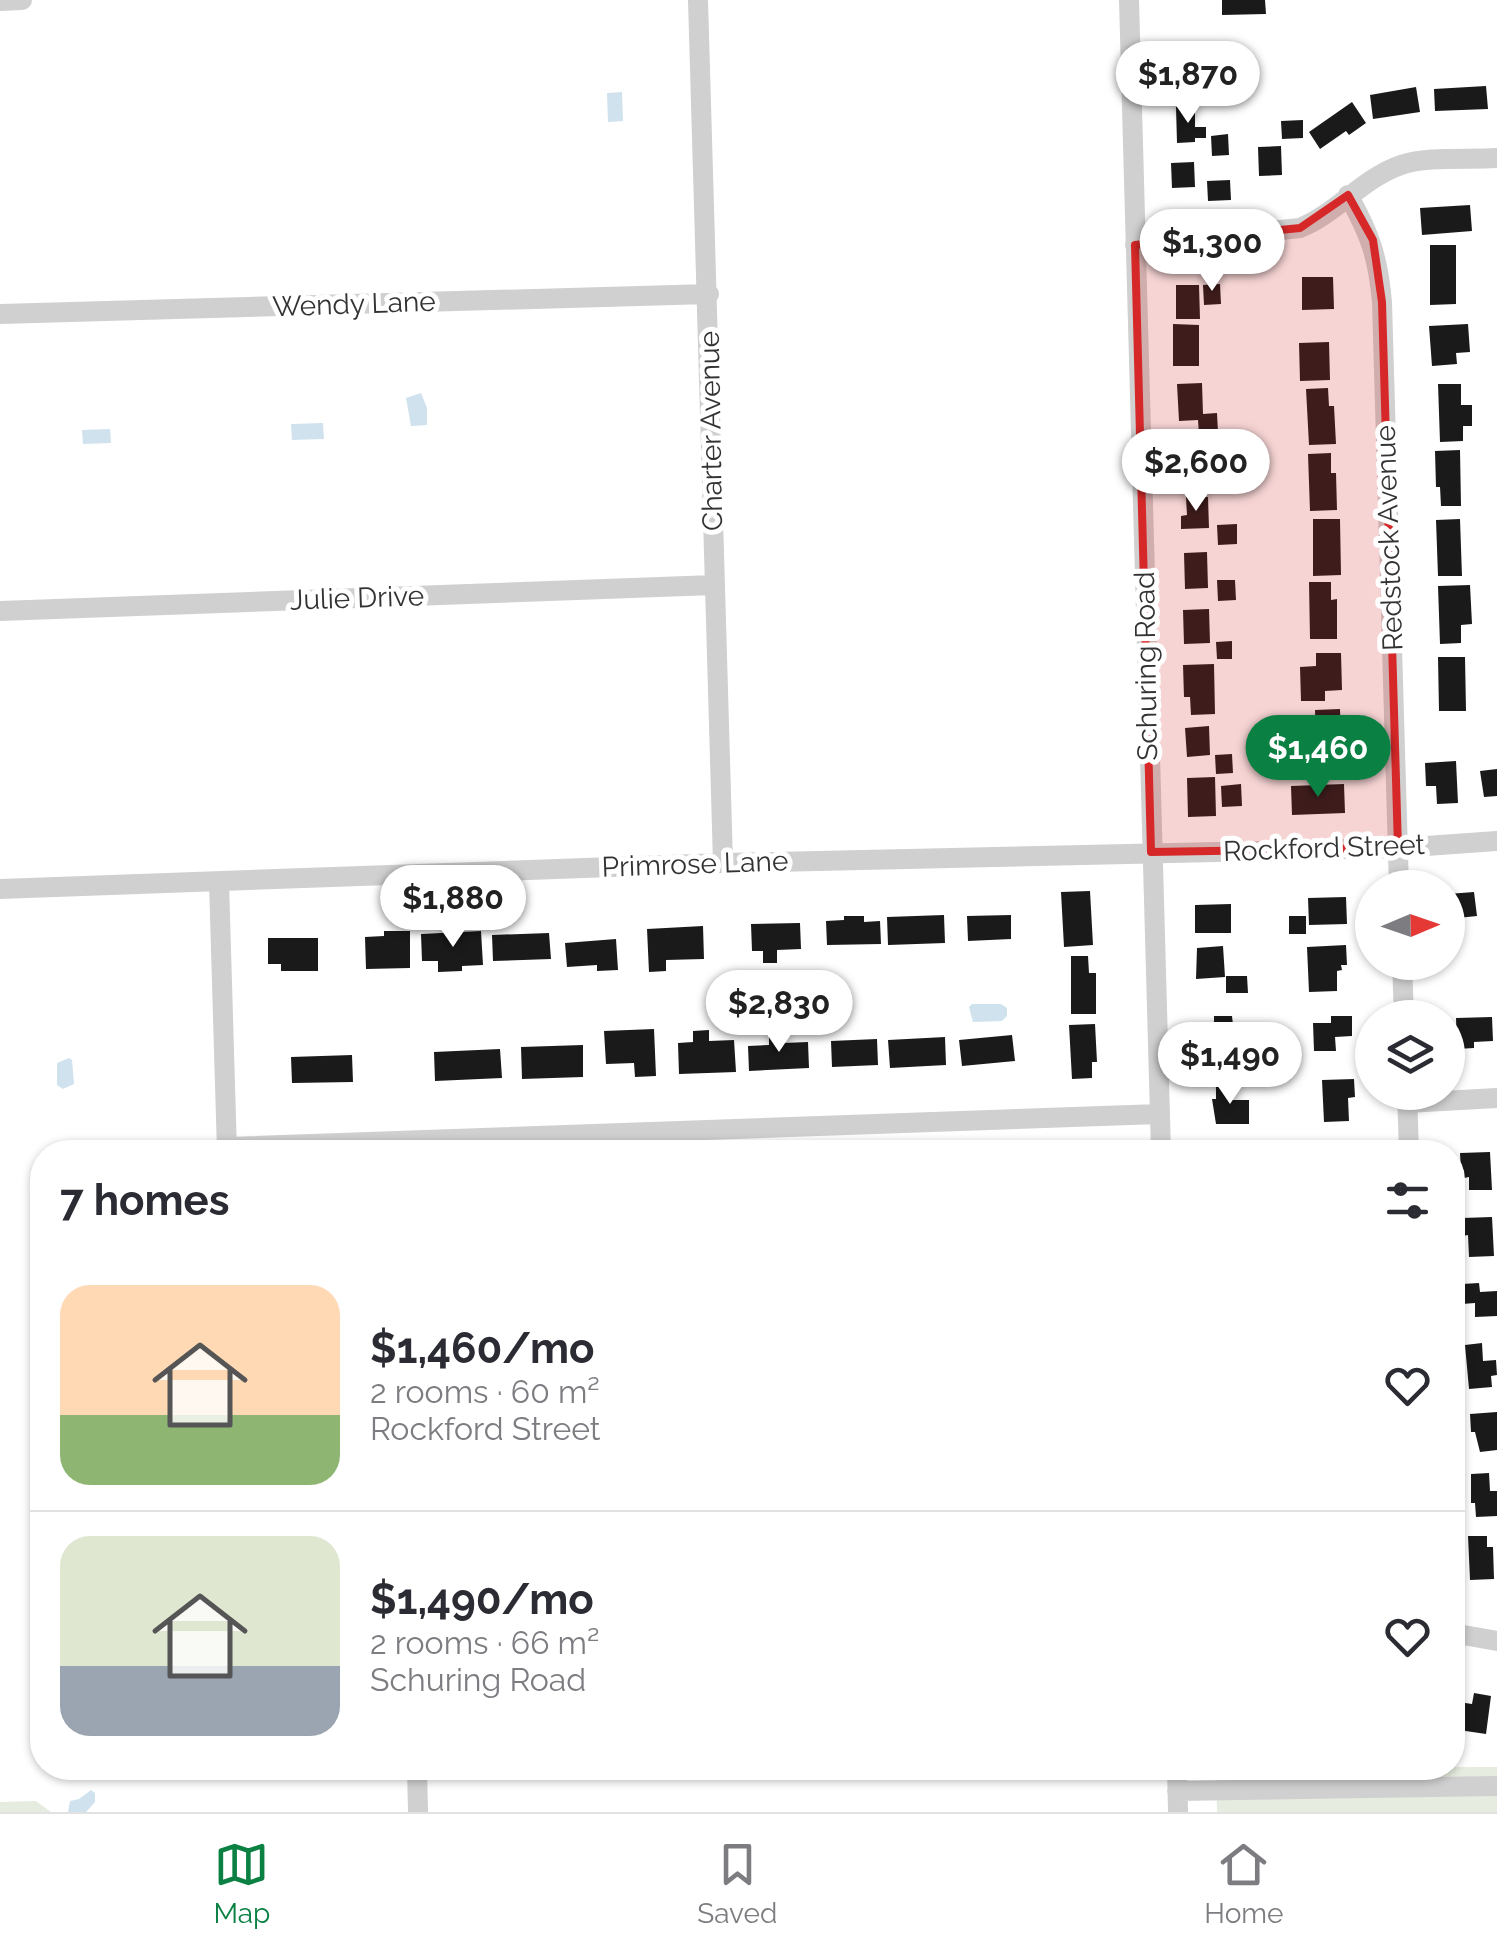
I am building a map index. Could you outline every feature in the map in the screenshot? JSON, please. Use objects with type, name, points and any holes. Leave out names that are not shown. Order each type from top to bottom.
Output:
[{"type":"street","points":[[0,1],[22,0]]},
{"type":"street","name":"Charter Avenue","points":[[698,0],[723,863]]},
{"type":"street","name":"Schuring Road","points":[[1128,0],[1160,1140]]},
{"type":"street","points":[[1135,245],[1300,228],[1316,222],[1348,195],[1406,163],[1497,158]]},
{"type":"street","name":"Redstock Avenue","points":[[1348,195],[1372,240],[1379,264],[1382,302],[1399,870]]},
{"type":"street","name":"Wendy Lane","points":[[0,314],[709,294]]},
{"type":"street","name":"Julie Drive","points":[[0,611],[714,584]]},
{"type":"street","name":"Rockford Street","points":[[1150,852],[1398,848],[1497,840]]},
{"type":"street","name":"Primrose Lane","points":[[0,888],[1150,852]]},
{"type":"street","points":[[219,882],[227,1140]]},
{"type":"street","points":[[1465,1098],[1497,1098]]},
{"type":"street","points":[[1407,1110],[1409,1140]]},
{"type":"street","points":[[486,1140],[1158,1114]]},
{"type":"street","points":[[1465,1635],[1497,1641]]},
{"type":"street","points":[[417,1780],[418,1812]]},
{"type":"street","points":[[1178,1801],[1497,1786]]},
{"type":"highlighted area","points":[[1348,195],[1373,240],[1382,302],[1398,848],[1151,852],[1135,245],[1300,228]]},
{"type":"shaded area","points":[[1465,1767],[1497,1767],[1497,1812],[1217,1812],[1216,1780],[1465,1780]]},
{"type":"shaded area","points":[[36,1801],[51,1812],[0,1812],[0,1802]]},
{"type":"water","points":[[622,92],[623,121],[608,122],[607,93]]},
{"type":"water","points":[[421,393],[427,408],[427,425],[411,426],[406,398]]},
{"type":"water","points":[[323,423],[324,439],[292,440],[291,424]]},
{"type":"water","points":[[110,429],[111,443],[83,444],[82,430]]},
{"type":"water","points":[[1001,1004],[1007,1008],[1007,1016],[1002,1021],[973,1022],[969,1007]]},
{"type":"water","points":[[69,1058],[74,1084],[63,1089],[57,1085],[57,1063]]},
{"type":"water","points":[[91,1790],[95,1802],[86,1812],[68,1812],[70,1801]]},
{"type":"building","points":[[1222,0],[1265,0],[1266,14],[1222,15]]},
{"type":"building","points":[[1169,47],[1195,47],[1195,85],[1169,85]]},
{"type":"building","points":[[1486,86],[1488,109],[1435,111],[1434,89]]},
{"type":"building","points":[[1416,87],[1420,112],[1373,119],[1370,95]]},
{"type":"building","points":[[1352,102],[1366,123],[1320,149],[1309,132]]},
{"type":"building","points":[[1195,106],[1195,127],[1206,127],[1206,138],[1177,143],[1176,107]]},
{"type":"building","points":[[1303,120],[1303,138],[1282,139],[1281,121]]},
{"type":"building","points":[[1228,134],[1229,155],[1212,156],[1211,136]]},
{"type":"building","points":[[1281,146],[1282,175],[1259,176],[1258,147]]},
{"type":"building","points":[[1194,162],[1195,187],[1172,188],[1171,163]]},
{"type":"building","points":[[1230,180],[1231,200],[1208,201],[1207,181]]},
{"type":"building","points":[[1470,205],[1472,231],[1422,235],[1420,208]]},
{"type":"building","points":[[1430,245],[1456,245],[1456,304],[1430,305]]},
{"type":"building","points":[[1302,277],[1333,277],[1334,309],[1302,310]]},
{"type":"building","points":[[1220,284],[1221,304],[1204,305],[1203,285]]},
{"type":"building","points":[[1176,285],[1199,285],[1200,319],[1176,319]]},
{"type":"building","points":[[1173,324],[1199,325],[1199,366],[1173,366]]},
{"type":"building","points":[[1468,324],[1470,352],[1456,353],[1457,364],[1432,366],[1429,326]]},
{"type":"building","points":[[1329,342],[1330,380],[1300,381],[1299,343]]},
{"type":"building","points":[[1202,383],[1203,414],[1217,413],[1218,433],[1199,434],[1198,420],[1179,421],[1177,384]]},
{"type":"building","points":[[1438,384],[1461,384],[1461,405],[1472,405],[1472,426],[1463,426],[1463,441],[1440,442]]},
{"type":"building","points":[[1328,388],[1329,406],[1334,406],[1336,444],[1309,445],[1306,389]]},
{"type":"building","points":[[1203,440],[1205,476],[1180,477],[1179,441]]},
{"type":"building","points":[[1460,450],[1461,506],[1441,506],[1435,451]]},
{"type":"building","points":[[1331,453],[1337,510],[1310,511],[1308,454]]},
{"type":"building","points":[[1213,475],[1230,475],[1231,491],[1213,491]]},
{"type":"building","points":[[1186,497],[1208,497],[1209,528],[1181,529],[1181,516],[1187,515]]},
{"type":"building","points":[[1313,519],[1340,519],[1341,575],[1313,576]]},
{"type":"building","points":[[1460,519],[1462,576],[1438,576],[1436,520]]},
{"type":"building","points":[[1237,524],[1237,544],[1218,545],[1217,525]]},
{"type":"building","points":[[1207,552],[1208,588],[1185,589],[1184,553]]},
{"type":"building","points":[[1217,580],[1235,580],[1236,600],[1218,601]]},
{"type":"building","points":[[1309,582],[1331,582],[1331,600],[1337,599],[1337,639],[1310,639]]},
{"type":"building","points":[[1470,585],[1472,624],[1461,625],[1461,643],[1440,644],[1438,586]]},
{"type":"building","points":[[1209,609],[1210,643],[1184,644],[1183,610]]},
{"type":"building","points":[[1232,641],[1232,659],[1217,659],[1216,642]]},
{"type":"building","points":[[1316,653],[1341,653],[1342,690],[1325,691],[1325,701],[1301,701],[1300,667],[1316,666]]},
{"type":"building","points":[[1438,657],[1465,657],[1466,711],[1439,711]]},
{"type":"building","points":[[1214,664],[1215,714],[1191,715],[1190,697],[1184,697],[1183,665]]},
{"type":"building","points":[[1340,709],[1342,768],[1317,769],[1315,710]]},
{"type":"building","points":[[1209,726],[1210,755],[1187,757],[1185,728]]},
{"type":"building","points":[[1232,754],[1233,773],[1216,774],[1215,755]]},
{"type":"building","points":[[1456,761],[1458,803],[1437,804],[1436,786],[1426,786],[1425,763]]},
{"type":"building","points":[[1497,769],[1497,796],[1484,797],[1480,771]]},
{"type":"building","points":[[1215,777],[1216,816],[1188,817],[1187,778]]},
{"type":"building","points":[[1241,784],[1242,806],[1222,807],[1221,786]]},
{"type":"building","points":[[1344,784],[1345,813],[1292,815],[1291,786]]},
{"type":"building","points":[[1090,891],[1093,945],[1064,947],[1061,892]]},
{"type":"building","points":[[1474,892],[1477,916],[1465,917],[1465,893]]},
{"type":"building","points":[[1346,897],[1347,924],[1309,925],[1308,898]]},
{"type":"building","points":[[1231,904],[1231,933],[1195,933],[1195,905]]},
{"type":"building","points":[[944,915],[945,943],[888,945],[887,917]]},
{"type":"building","points":[[1011,915],[1011,939],[968,941],[967,916]]},
{"type":"building","points":[[844,916],[864,916],[864,922],[880,921],[881,944],[827,945],[826,921],[844,920]]},
{"type":"building","points":[[1289,916],[1306,916],[1306,934],[1289,934]]},
{"type":"building","points":[[800,923],[801,949],[777,950],[777,963],[763,963],[763,951],[752,951],[751,924]]},
{"type":"building","points":[[703,926],[704,959],[666,960],[666,971],[649,972],[647,929]]},
{"type":"building","points":[[384,931],[410,931],[410,968],[366,969],[365,937],[384,936]]},
{"type":"building","points":[[481,931],[483,965],[438,972],[438,961],[422,961],[421,934]]},
{"type":"building","points":[[549,933],[551,959],[493,961],[492,935]]},
{"type":"building","points":[[268,938],[318,938],[318,971],[281,971],[281,964],[268,964]]},
{"type":"building","points":[[616,939],[618,970],[597,971],[597,965],[567,967],[565,943]]},
{"type":"building","points":[[1346,945],[1347,965],[1341,965],[1342,970],[1337,971],[1337,991],[1309,992],[1307,947]]},
{"type":"building","points":[[1223,946],[1225,977],[1196,979],[1197,948]]},
{"type":"building","points":[[1071,956],[1088,956],[1089,973],[1096,973],[1096,1014],[1071,1014]]},
{"type":"building","points":[[1226,976],[1247,976],[1248,993],[1226,993]]},
{"type":"building","points":[[1214,1016],[1232,1016],[1233,1025],[1251,1030],[1251,1047],[1241,1047],[1241,1058],[1219,1058],[1219,1046],[1214,1046]]},
{"type":"building","points":[[1331,1016],[1352,1016],[1352,1036],[1335,1037],[1336,1051],[1314,1051],[1313,1023],[1331,1023]]},
{"type":"building","points":[[1492,1017],[1493,1041],[1474,1042],[1474,1048],[1465,1049],[1465,1018]]},
{"type":"building","points":[[1095,1024],[1097,1062],[1092,1062],[1092,1078],[1072,1079],[1069,1025]]},
{"type":"building","points":[[654,1029],[656,1076],[635,1077],[634,1063],[606,1064],[604,1031]]},
{"type":"building","points":[[709,1030],[709,1041],[734,1040],[736,1072],[679,1074],[678,1043],[693,1042],[693,1031]]},
{"type":"building","points":[[782,1033],[783,1043],[808,1042],[809,1068],[749,1071],[748,1046],[769,1045],[769,1034]]},
{"type":"building","points":[[1012,1035],[1015,1061],[962,1066],[959,1040]]},
{"type":"building","points":[[945,1037],[946,1065],[890,1068],[888,1040]]},
{"type":"building","points":[[877,1039],[878,1065],[832,1067],[831,1041]]},
{"type":"building","points":[[583,1045],[583,1077],[522,1079],[521,1047]]},
{"type":"building","points":[[500,1049],[502,1078],[435,1081],[434,1052]]},
{"type":"building","points":[[352,1055],[353,1082],[292,1083],[291,1057]]},
{"type":"building","points":[[1354,1079],[1355,1097],[1348,1098],[1349,1121],[1324,1122],[1322,1080]]},
{"type":"building","points":[[1216,1083],[1232,1083],[1232,1100],[1249,1100],[1249,1124],[1216,1124],[1212,1099],[1216,1099]]},
{"type":"building","points":[[1490,1152],[1492,1190],[1469,1190],[1465,1153]]},
{"type":"building","points":[[1492,1217],[1494,1256],[1469,1257],[1465,1218]]},
{"type":"building","points":[[1479,1283],[1480,1292],[1497,1291],[1497,1316],[1475,1317],[1475,1303],[1465,1304],[1465,1284]]},
{"type":"building","points":[[1482,1343],[1483,1361],[1496,1360],[1497,1375],[1491,1376],[1492,1387],[1469,1389],[1465,1345]]},
{"type":"building","points":[[1497,1412],[1497,1450],[1480,1452],[1475,1432],[1471,1432],[1470,1414]]},
{"type":"building","points":[[1489,1473],[1490,1491],[1497,1491],[1497,1516],[1476,1517],[1475,1503],[1471,1503],[1471,1474]]},
{"type":"building","points":[[1468,1536],[1487,1536],[1487,1547],[1493,1547],[1494,1579],[1470,1580]]},
{"type":"building","points":[[1474,1693],[1491,1696],[1486,1734],[1465,1731],[1465,1703],[1472,1704]]}]
